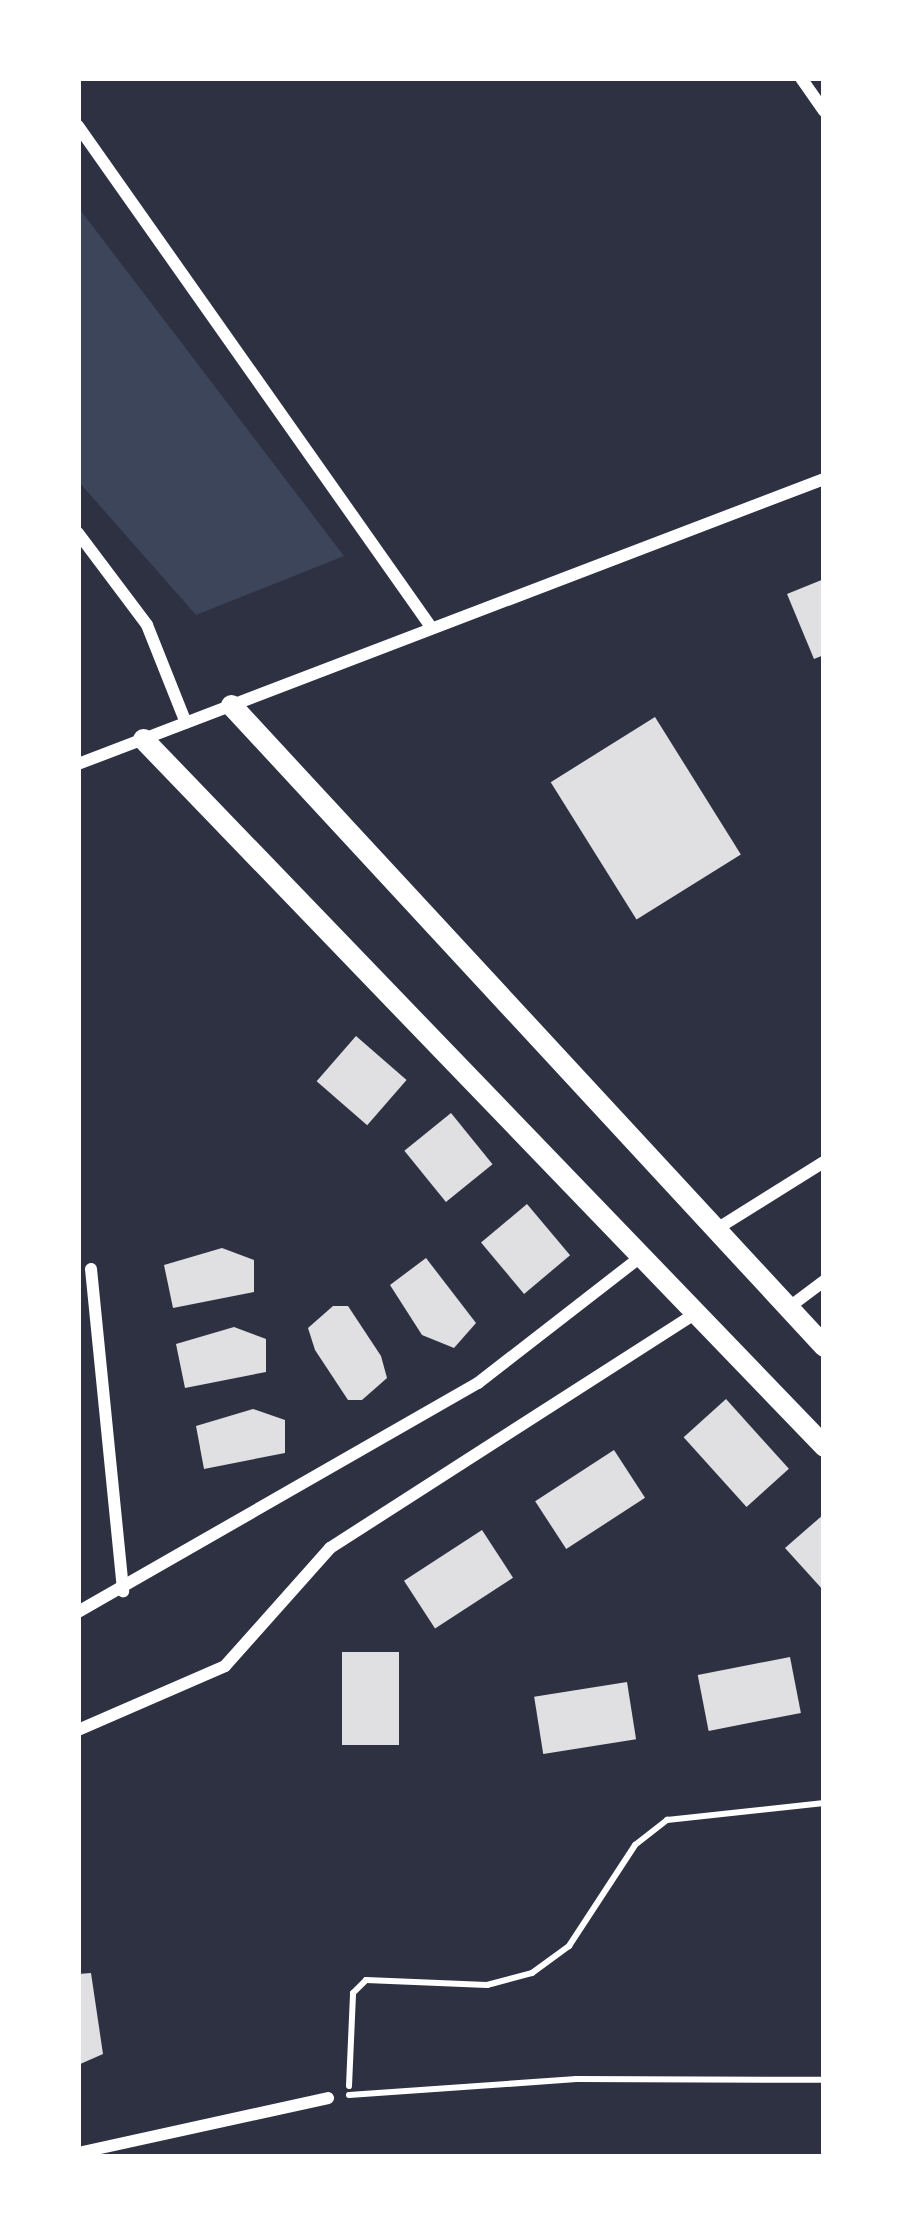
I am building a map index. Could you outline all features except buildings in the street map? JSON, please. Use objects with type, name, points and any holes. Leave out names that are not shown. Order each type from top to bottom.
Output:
[{"type":"street","points":[[801,78],[824,110]]},
{"type":"street","points":[[78,126],[431,627]]},
{"type":"street","points":[[78,764],[824,479]]},
{"type":"street","points":[[78,532],[147,625],[186,723]]},
{"type":"street","points":[[231,705],[824,1346]]},
{"type":"street","points":[[142,739],[824,1446]]},
{"type":"street","points":[[715,1230],[824,1162]]},
{"type":"street","points":[[78,1612],[123,1591],[478,1383],[643,1255]]},
{"type":"street","points":[[91,1269],[123,1591]]},
{"type":"street","points":[[788,1308],[824,1281]]},
{"type":"street","points":[[78,1730],[225,1666],[330,1548],[698,1312]]},
{"type":"street","points":[[78,2153],[328,2098]]},
{"type":"path","points":[[348,2096],[353,1993],[366,1980],[487,1985],[532,1973],[569,1946],[635,1845],[667,1820],[824,1803]]},
{"type":"path","points":[[328,2098],[576,2079],[824,2080]]},
{"type":"shaded area","points":[[78,207],[344,556],[196,615],[78,481]]}]
